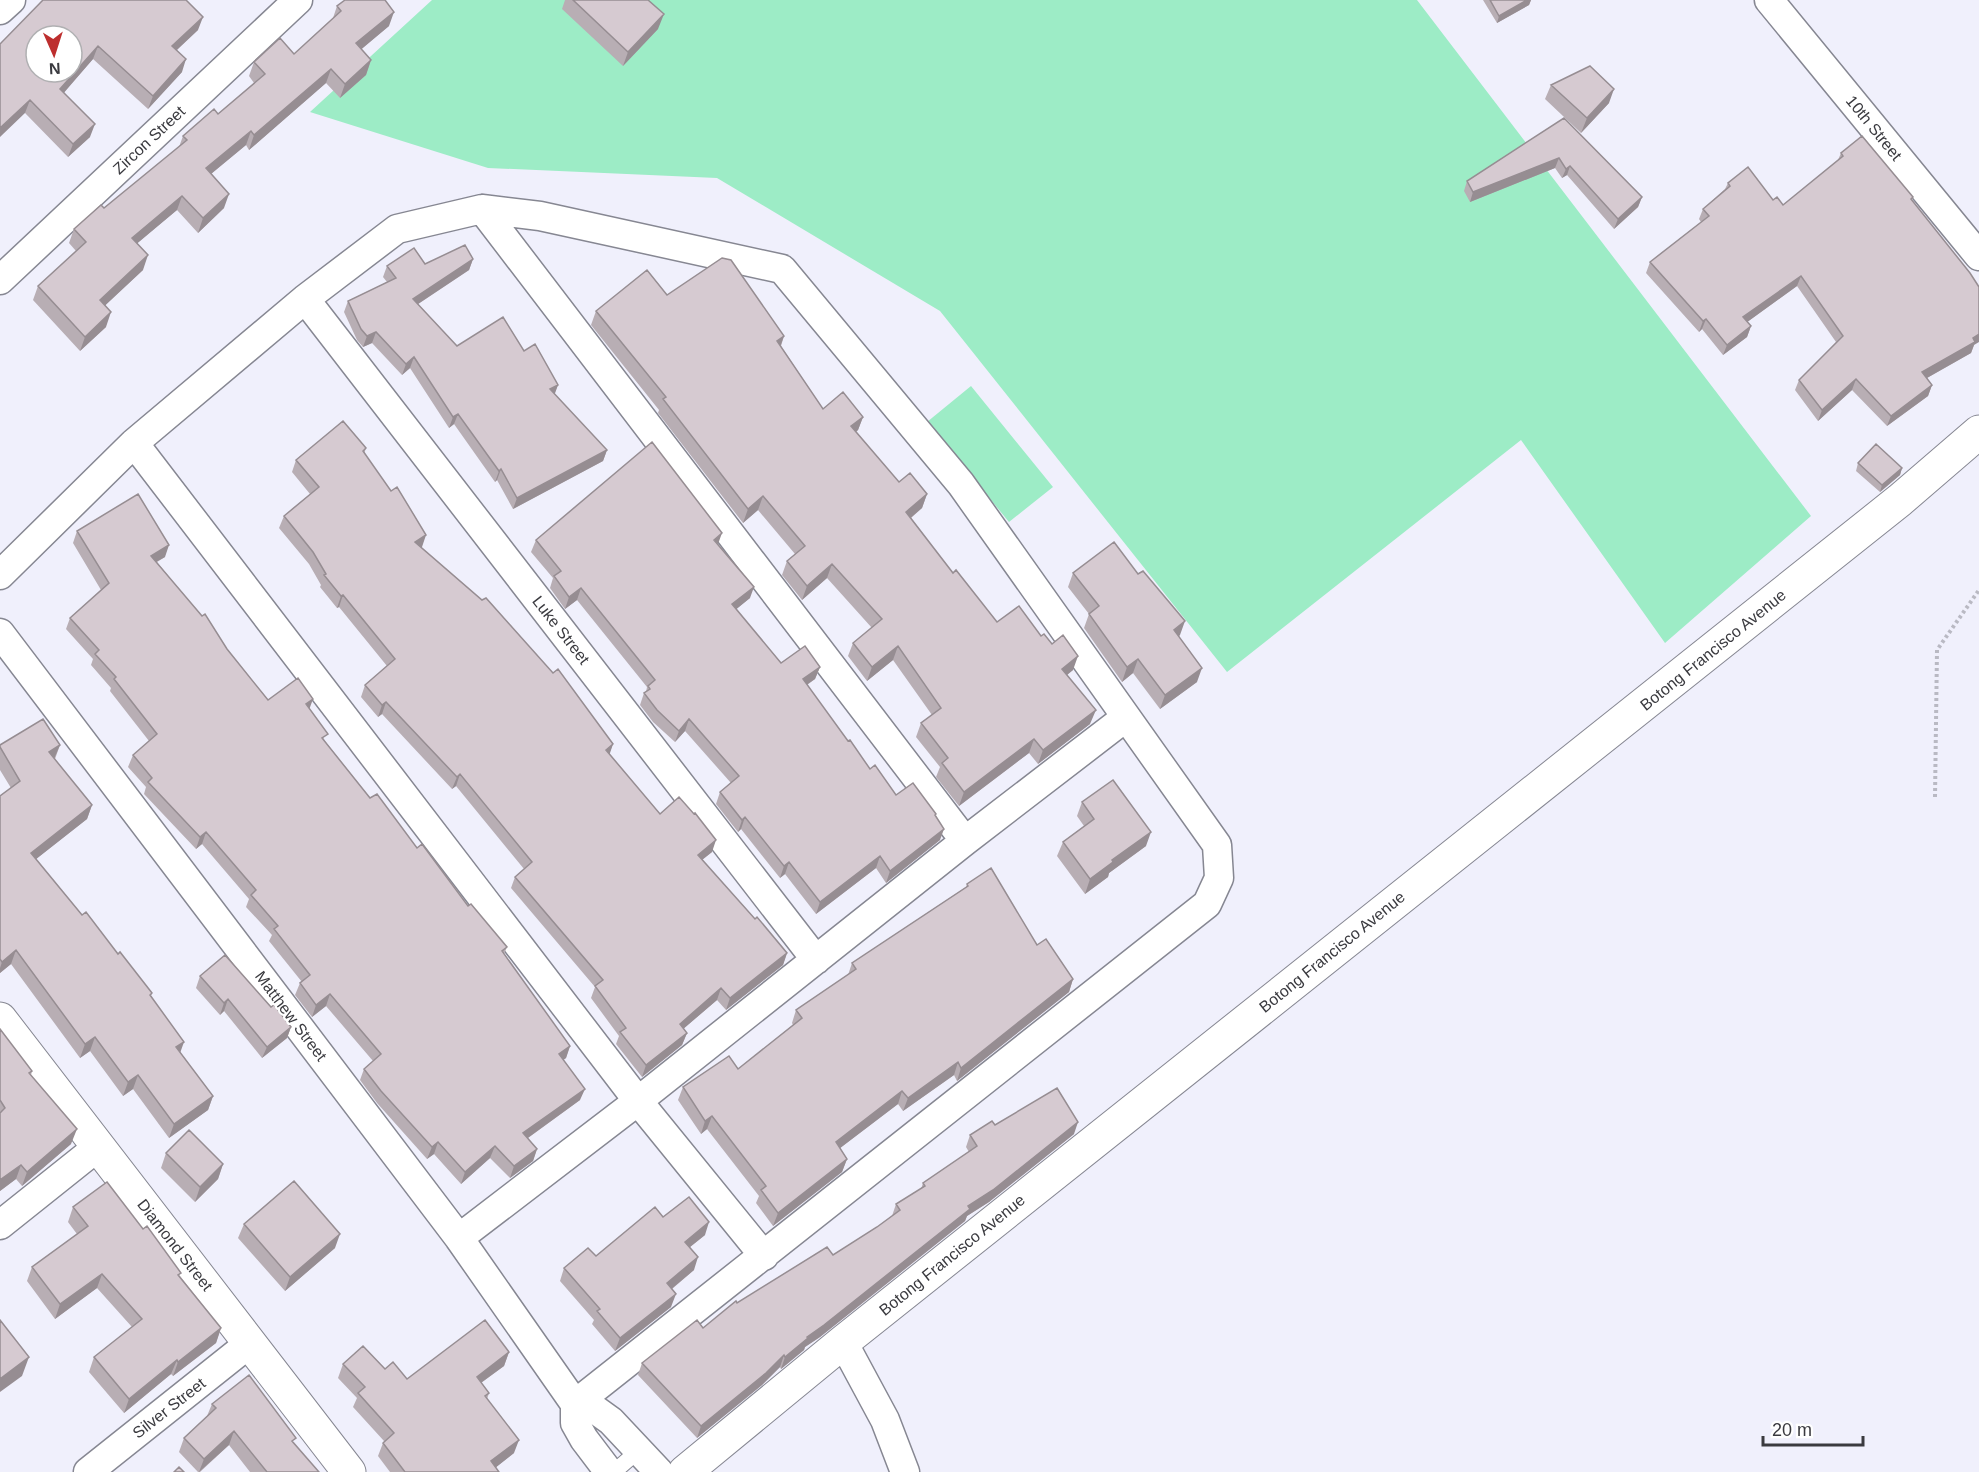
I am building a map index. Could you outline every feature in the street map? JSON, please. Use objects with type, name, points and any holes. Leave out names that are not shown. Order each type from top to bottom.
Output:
[{"type":"street","points":[[0,10],[11,0]]},
{"type":"street","name":"Zircon Street","points":[[0,280],[298,0]]},
{"type":"street","name":"10th Street","points":[[1769,0],[1979,256]]},
{"type":"street","points":[[482,209],[965,841]]},
{"type":"street","points":[[0,575],[134,443],[305,299],[397,229],[482,209],[540,216],[783,269],[961,484],[1217,845],[1219,878],[1207,904],[576,1404],[575,1423],[609,1472]]},
{"type":"street","name":"Luke Street","points":[[305,299],[816,960]]},
{"type":"street","name":"Botong Francisco Avenue","points":[[685,1472],[843,1342],[1891,508],[1979,432]]},
{"type":"street","points":[[134,443],[638,1101],[764,1256]]},
{"type":"street","name":"Matthew Street","points":[[0,633],[459,1238],[576,1404]]},
{"type":"street","points":[[459,1238],[638,1101],[965,841],[1125,718]]},
{"type":"street","name":"Diamond Street","points":[[0,1019],[349,1472]]},
{"type":"street","points":[[0,1225],[99,1146]]},
{"type":"street","points":[[843,1342],[885,1420],[905,1472]]},
{"type":"street","name":"Silver Street","points":[[87,1472],[250,1343]]},
{"type":"street","points":[[576,1404],[592,1408],[611,1421],[659,1472]]},
{"type":"lane","points":[[614,1472],[638,1451]]},
{"type":"path","points":[[1935,797],[1937,650],[1979,590]]},
{"type":"green space","points":[[432,0],[1417,0],[1811,516],[1665,643],[1521,440],[1227,672],[940,311],[717,178],[488,168],[310,112]]},
{"type":"green space","points":[[971,386],[1053,487],[1009,522],[927,422]]},
{"type":"building","points":[[43,0],[186,0],[203,17],[172,46],[186,59],[153,96],[98,46],[84,62],[84,24],[24,24],[24,84],[64,84],[60,89],[95,124],[73,144],[30,100],[0,128],[0,44]]},
{"type":"building","points":[[345,0],[385,0],[394,12],[356,43],[371,60],[345,84],[331,69],[254,135],[251,131],[206,168],[229,194],[203,218],[182,196],[132,238],[148,255],[100,300],[111,312],[85,337],[38,286],[86,242],[74,229],[101,205],[104,208],[187,140],[183,136],[214,109],[218,114],[265,74],[254,62],[280,38],[294,54],[341,11],[337,6]]},
{"type":"building","points":[[573,0],[648,0],[664,14],[628,52]]},
{"type":"building","points":[[1490,0],[1527,0],[1499,16]]},
{"type":"building","points":[[1590,66],[1614,89],[1587,118],[1551,85]]},
{"type":"building","points":[[1564,118],[1642,197],[1618,219],[1570,166],[1566,169],[1559,158],[1473,192],[1467,181]]},
{"type":"building","points":[[1862,136],[1913,197],[1911,199],[1979,287],[1979,334],[1973,338],[1975,342],[1922,372],[1932,385],[1891,416],[1856,379],[1822,410],[1799,380],[1843,336],[1801,276],[1743,317],[1751,326],[1727,345],[1706,319],[1703,321],[1650,262],[1709,216],[1703,209],[1730,186],[1728,183],[1748,167],[1773,200],[1777,197],[1783,205],[1843,156],[1841,153]]},
{"type":"building","points":[[465,245],[473,259],[413,299],[457,346],[503,317],[524,351],[535,344],[558,385],[550,389],[607,450],[517,498],[501,469],[499,471],[458,414],[453,417],[414,357],[406,364],[376,332],[367,336],[361,329],[348,301],[396,278],[387,266],[414,248],[425,264]]},
{"type":"building","points":[[722,258],[731,260],[784,336],[777,341],[823,409],[843,392],[863,417],[851,426],[899,482],[910,473],[927,494],[906,512],[953,573],[956,570],[997,622],[1019,606],[1041,636],[1044,634],[1052,644],[1063,635],[1078,656],[1062,669],[1096,710],[1043,750],[1034,739],[964,792],[942,763],[948,758],[921,723],[941,708],[898,646],[872,667],[853,643],[882,619],[832,564],[807,586],[787,561],[805,546],[763,496],[748,509],[663,399],[666,397],[596,311],[647,270],[667,295]]},
{"type":"building","points":[[343,421],[366,448],[363,451],[391,491],[397,487],[426,535],[415,542],[482,600],[486,598],[553,673],[558,669],[613,744],[606,750],[660,814],[679,797],[695,813],[716,840],[698,855],[755,919],[757,917],[787,953],[730,998],[721,988],[680,1024],[687,1033],[646,1065],[620,1032],[626,1028],[595,986],[603,980],[515,877],[532,862],[460,774],[457,777],[386,702],[382,705],[365,685],[395,659],[324,575],[326,574],[313,552],[284,516],[319,487],[296,460]]},
{"type":"building","points":[[652,442],[722,533],[714,540],[754,587],[732,604],[781,663],[805,646],[820,667],[803,679],[848,741],[850,740],[870,769],[875,765],[896,795],[913,783],[936,814],[944,829],[890,871],[880,856],[820,902],[789,862],[784,866],[745,817],[742,820],[720,792],[739,776],[689,719],[679,731],[657,710],[644,693],[650,689],[648,686],[655,680],[581,588],[569,597],[554,576],[561,571],[536,540]]},
{"type":"building","points":[[1876,444],[1902,468],[1882,485],[1858,463]]},
{"type":"building","points":[[138,494],[169,545],[151,556],[202,616],[205,614],[227,649],[268,700],[298,678],[313,699],[306,704],[328,734],[322,738],[370,798],[377,794],[417,848],[422,844],[468,906],[471,904],[507,947],[502,951],[570,1046],[559,1054],[585,1089],[523,1133],[537,1149],[514,1166],[495,1146],[465,1172],[438,1142],[432,1147],[364,1069],[381,1054],[330,994],[316,1005],[300,983],[310,975],[274,929],[278,926],[251,895],[256,890],[206,832],[200,837],[148,782],[152,778],[133,755],[157,734],[114,679],[116,677],[95,654],[99,650],[70,618],[109,583],[77,531]]},
{"type":"building","points":[[1114,542],[1138,574],[1143,571],[1185,621],[1174,630],[1202,668],[1165,695],[1138,659],[1127,667],[1089,614],[1099,606],[1073,573]]},
{"type":"building","points":[[43,719],[60,745],[49,752],[92,805],[31,853],[82,915],[86,912],[152,993],[150,995],[184,1042],[176,1047],[213,1096],[174,1124],[138,1075],[128,1082],[95,1037],[85,1044],[16,950],[2,962],[0,959],[0,796],[20,781],[0,745]]},
{"type":"building","points":[[1113,780],[1151,832],[1090,879],[1063,842],[1094,819],[1082,802]]},
{"type":"building","points":[[991,868],[1037,945],[1046,939],[1073,979],[961,1068],[958,1062],[908,1098],[902,1091],[836,1142],[847,1159],[778,1213],[761,1190],[766,1186],[712,1116],[705,1121],[683,1087],[729,1056],[738,1069],[802,1018],[796,1010],[856,969],[852,963],[968,886],[967,884]]},
{"type":"building","points":[[225,955],[271,1007],[274,1005],[291,1027],[267,1047],[228,999],[224,1003],[200,976]]},
{"type":"building","points":[[0,1029],[32,1071],[29,1073],[77,1129],[27,1172],[21,1165],[0,1180],[0,1113],[5,1108],[0,1100]]},
{"type":"building","points":[[1057,1088],[1078,1122],[993,1190],[968,1206],[970,1209],[807,1337],[785,1357],[784,1355],[766,1373],[701,1426],[642,1363],[697,1320],[703,1328],[736,1301],[737,1303],[827,1247],[833,1255],[877,1227],[900,1210],[896,1204],[925,1186],[923,1183],[977,1146],[970,1135],[992,1121],[995,1125]]},
{"type":"building","points":[[189,1130],[223,1164],[200,1187],[166,1153]]},
{"type":"building","points":[[294,1181],[340,1234],[290,1277],[244,1224]]},
{"type":"building","points":[[107,1182],[143,1229],[147,1226],[181,1273],[178,1275],[221,1328],[129,1399],[94,1357],[142,1319],[102,1274],[60,1304],[32,1267],[88,1226],[73,1207]]},
{"type":"building","points":[[689,1197],[709,1222],[685,1242],[698,1257],[667,1283],[676,1294],[620,1338],[597,1311],[600,1309],[564,1268],[588,1248],[596,1256],[655,1207],[663,1217]]},
{"type":"building","points":[[0,1320],[29,1357],[0,1379]]},
{"type":"building","points":[[485,1320],[509,1352],[477,1377],[489,1393],[485,1396],[519,1440],[491,1461],[499,1472],[405,1472],[383,1443],[394,1433],[358,1393],[365,1387],[343,1364],[363,1346],[385,1369],[393,1362],[407,1379]]},
{"type":"building","points":[[249,1375],[296,1438],[292,1441],[319,1472],[267,1472],[234,1431],[204,1459],[184,1438],[216,1408],[212,1404]]},
{"type":"building","points":[[179,1467],[184,1472],[174,1472]]}]
